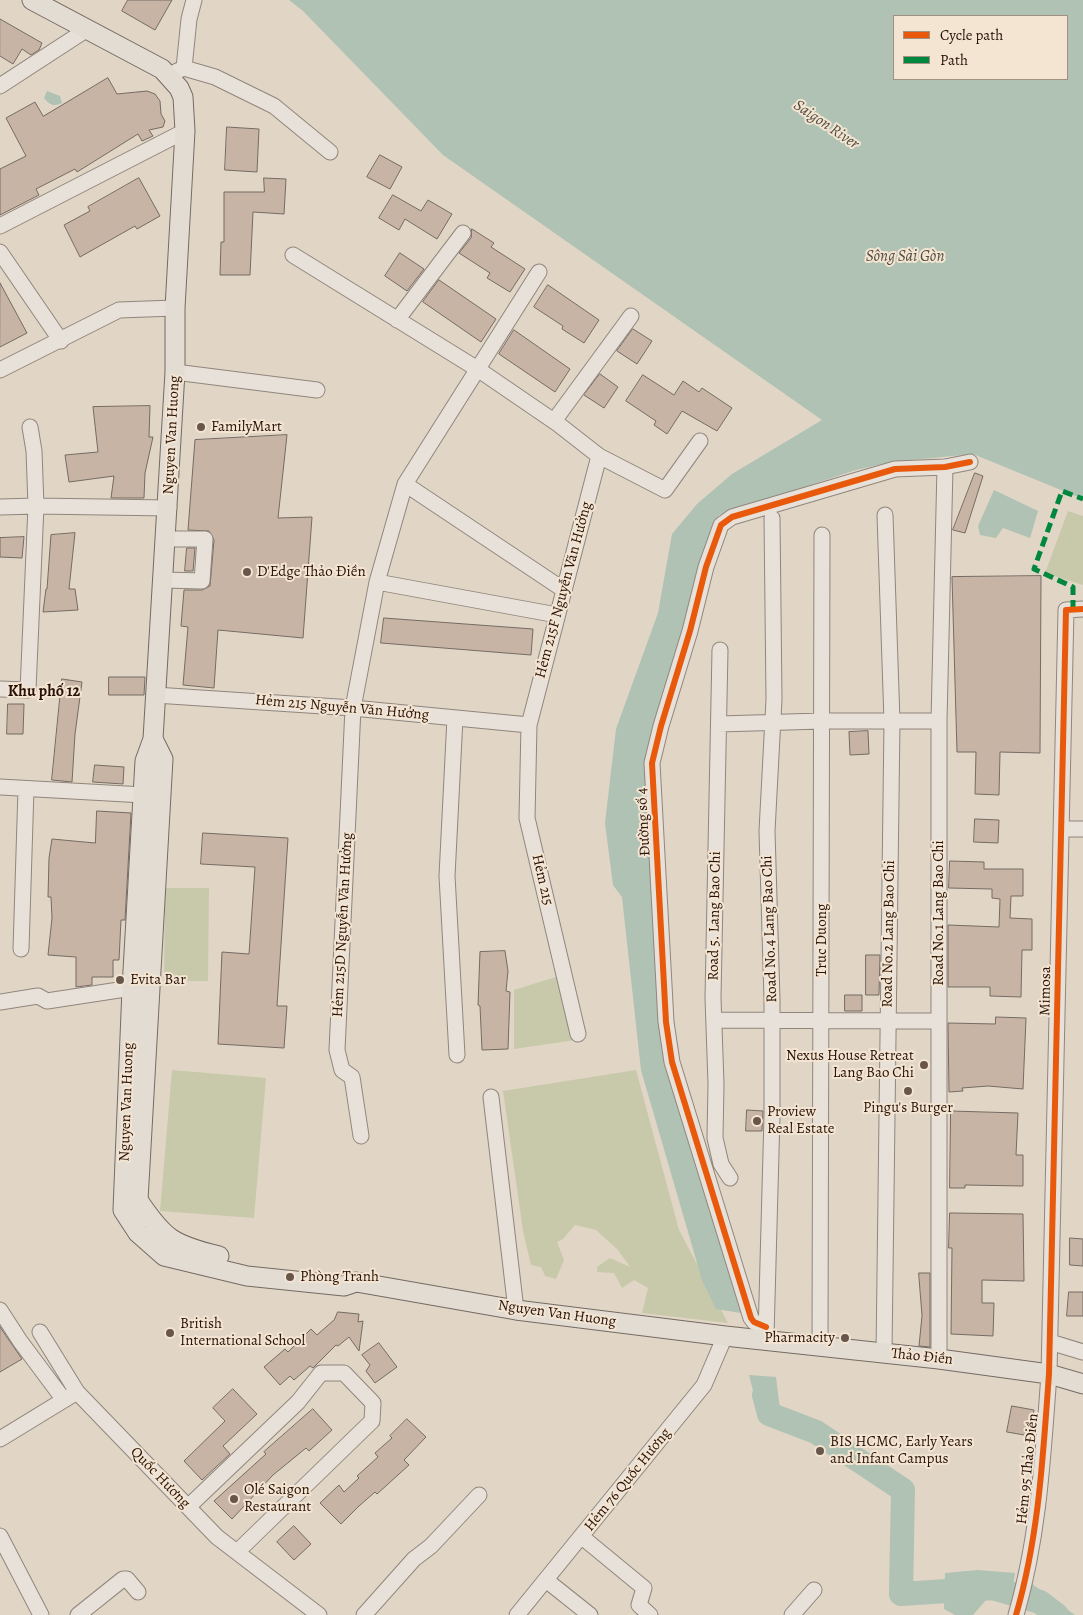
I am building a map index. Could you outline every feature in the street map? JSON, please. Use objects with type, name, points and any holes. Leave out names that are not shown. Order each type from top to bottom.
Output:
[{"type":"main road","points":[[32,0],[162,69],[177,72]]},
{"type":"main road","name":"Nguyen Van Huong","points":[[177,72],[182,94],[185,131],[174,308],[175,372],[169,508],[153,739],[145,760],[144,796],[148,876],[138,1200],[166,1236],[178,1245],[247,1263],[348,1275],[356,1282]]},
{"type":"main road","name":"Nguyen Van Huong","points":[[153,739],[163,759],[132,988],[123,1210],[138,1233],[164,1256],[247,1276],[344,1286],[356,1282],[516,1310],[725,1336],[764,1336]]},
{"type":"main road","name":"Thảo Điền","points":[[764,1336],[820,1346],[939,1359],[1049,1374],[1083,1384]]},
{"type":"street","points":[[194,0],[177,72],[215,77],[274,106],[330,152]]},
{"type":"street","points":[[0,86],[86,30]]},
{"type":"street","points":[[0,226],[185,131]]},
{"type":"street","points":[[397,320],[463,233]]},
{"type":"street","points":[[0,252],[61,341]]},
{"type":"street","points":[[292,255],[479,370],[554,421],[599,456],[665,490],[700,441]]},
{"type":"street","name":"Hẻm 215D Nguyễn Văn Hưởng","points":[[361,1136],[352,1077],[342,1070],[337,1050],[353,708],[377,582],[405,484],[479,370],[539,272]]},
{"type":"street","points":[[0,370],[61,341],[119,310],[174,308]]},
{"type":"street","points":[[554,421],[631,316]]},
{"type":"street","points":[[175,372],[317,390]]},
{"type":"street","points":[[0,689],[28,690],[36,506],[34,451],[30,427]]},
{"type":"street","name":"Hẻm 215F Nguyễn Văn Hưởng","points":[[529,725],[599,456]]},
{"type":"street","points":[[773,509],[895,469],[945,467],[970,462]]},
{"type":"street","name":"Road No.1 Lang Bao Chi","points":[[939,1359],[939,721],[945,467]]},
{"type":"street","points":[[405,484],[564,590]]},
{"type":"street","points":[[0,507],[169,508]]},
{"type":"street","name":"Road No.4 Lang Bao Chi","points":[[764,1336],[772,1020],[767,831],[772,722],[773,509]]},
{"type":"street","name":"Đường số 4","points":[[764,1336],[751,1318],[672,1062],[666,1022],[652,763],[706,566],[721,524],[732,517],[773,509]]},
{"type":"street","name":"Road No.2 Lang Bao Chi","points":[[884,1353],[892,721],[885,515]]},
{"type":"street","name":"Truc Duong","points":[[820,1346],[822,534]]},
{"type":"street","points":[[164,580],[202,581],[205,539],[166,539]]},
{"type":"street","points":[[377,582],[557,615]]},
{"type":"street","name":"Mimosa","points":[[1049,1374],[1062,830],[1074,606]]},
{"type":"street","name":"Road 5. Lang Bao Chi","points":[[720,650],[714,1020],[715,1138],[721,1164],[730,1178]]},
{"type":"street","name":"Hẻm 215 Nguyễn Văn Hưởng","points":[[156,695],[353,708],[529,725]]},
{"type":"street","points":[[455,718],[447,876],[457,1055]]},
{"type":"street","points":[[719,724],[822,721],[939,721]]},
{"type":"street","name":"Hẻm 215","points":[[529,725],[527,818],[578,1034]]},
{"type":"street","points":[[0,787],[144,796]]},
{"type":"street","points":[[21,949],[26,789]]},
{"type":"street","points":[[1062,830],[1083,829]]},
{"type":"street","points":[[0,1002],[38,996],[47,1000],[132,988]]},
{"type":"street","points":[[714,1020],[939,1021]]},
{"type":"street","points":[[491,1096],[516,1310]]},
{"type":"street","points":[[0,1310],[20,1341],[71,1396]]},
{"type":"street","points":[[40,1332],[71,1396]]},
{"type":"street","name":"Hẻm 76 Quốc Hương","points":[[517,1615],[704,1385],[725,1336]]},
{"type":"street","points":[[1050,1342],[1083,1352]]},
{"type":"street","points":[[188,1507],[298,1402],[321,1373],[344,1374],[373,1403],[372,1421],[238,1552]]},
{"type":"street","name":"Hẻm 95 Thảo Điền","points":[[1017,1613],[1030,1566],[1040,1486],[1049,1374]]},
{"type":"street","points":[[0,1440],[71,1396]]},
{"type":"street","name":"Quốc Hương","points":[[71,1396],[217,1537],[319,1615]]},
{"type":"street","points":[[364,1615],[414,1559],[431,1546],[479,1495]]},
{"type":"street","points":[[0,1536],[41,1615]]},
{"type":"street","points":[[582,1537],[644,1588],[639,1605],[650,1615]]},
{"type":"street","points":[[78,1615],[123,1579],[127,1579],[138,1592]]},
{"type":"street","points":[[546,1580],[590,1615]]},
{"type":"street","points":[[792,1615],[814,1590]]},
{"type":"shaded area","points":[[1068,511],[1083,516],[1083,585],[1045,573]]},
{"type":"shaded area","points":[[165,888],[209,888],[208,981],[164,981]]},
{"type":"shaded area","points":[[559,976],[576,1040],[514,1049],[514,990]]},
{"type":"shaded area","points":[[172,1070],[266,1078],[254,1218],[160,1211]]},
{"type":"shaded area","points":[[636,1070],[679,1230],[728,1323],[642,1313],[648,1288],[634,1280],[622,1288],[614,1273],[597,1272],[597,1267],[610,1258],[630,1267],[618,1250],[596,1230],[575,1225],[563,1239],[557,1242],[564,1260],[556,1279],[545,1276],[541,1267],[531,1265],[523,1231],[503,1091]]},
{"type":"water","name":"Sông Sài Gòn","points":[[289,0],[1083,0],[1083,499],[973,454],[891,462],[856,470],[719,515],[645,765],[660,1022],[743,1309],[741,1313],[716,1309],[702,1280],[641,1070],[622,897],[613,885],[605,823],[616,729],[658,613],[672,534],[697,504],[732,474],[822,420],[443,155],[303,11]]},
{"type":"water","points":[[47,91],[60,96],[62,103],[52,105],[48,102],[44,98]]},
{"type":"water","points":[[994,490],[1038,511],[1030,538],[1003,528],[996,538],[980,535],[978,526]]},
{"type":"water","points":[[749,1375],[776,1377],[782,1426],[761,1422]]},
{"type":"water","points":[[978,1570],[1015,1573],[1010,1601],[986,1600],[973,1615],[955,1615],[944,1609],[945,1573]]},
{"type":"water","points":[[1032,1584],[1075,1615],[1038,1615],[1025,1606]]},
{"type":"building","points":[[128,0],[172,0],[155,30],[122,11]]},
{"type":"building","points":[[0,19],[42,43],[39,50],[31,55],[22,49],[13,64],[0,56]]},
{"type":"building","points":[[108,78],[117,94],[147,91],[155,94],[160,101],[161,114],[165,121],[163,127],[149,130],[153,136],[142,141],[138,134],[77,172],[75,169],[36,189],[39,195],[0,215],[0,169],[26,156],[6,118],[35,102],[43,116]]},
{"type":"building","points":[[227,127],[259,129],[257,172],[225,170]]},
{"type":"building","points":[[380,155],[402,167],[390,189],[367,177]]},
{"type":"building","points":[[139,178],[160,216],[137,229],[135,226],[80,257],[64,225],[90,211],[88,207]]},
{"type":"building","points":[[264,178],[286,179],[284,214],[253,212],[250,275],[220,275],[221,242],[224,242],[224,192],[264,192]]},
{"type":"building","points":[[393,195],[421,211],[428,200],[452,214],[437,239],[405,219],[399,230],[379,218]]},
{"type":"building","points":[[472,229],[494,243],[491,247],[525,269],[510,292],[487,278],[490,273],[459,253],[471,238]]},
{"type":"building","points":[[400,253],[424,269],[407,291],[385,276]]},
{"type":"building","points":[[439,280],[496,319],[481,342],[423,302]]},
{"type":"building","points":[[0,283],[27,333],[0,347]]},
{"type":"building","points":[[548,285],[599,320],[584,343],[562,329],[563,326],[534,307]]},
{"type":"building","points":[[633,329],[652,341],[637,364],[617,351]]},
{"type":"building","points":[[514,330],[570,369],[555,392],[499,354]]},
{"type":"building","points":[[600,374],[618,387],[604,408],[584,395]]},
{"type":"building","points":[[643,375],[674,395],[683,381],[699,392],[702,388],[732,408],[717,431],[682,411],[667,434],[654,425],[656,421],[626,401]]},
{"type":"building","points":[[150,406],[149,437],[153,437],[145,473],[144,498],[111,498],[114,476],[69,482],[65,455],[98,452],[93,407]]},
{"type":"building","name":"D'Edge Thảo Điền","points":[[287,435],[278,518],[312,517],[303,638],[218,630],[214,688],[183,685],[188,627],[181,626],[184,590],[202,590],[210,586],[214,540],[209,531],[188,530],[195,440]]},
{"type":"building","points":[[975,473],[983,476],[965,533],[953,530]]},
{"type":"building","points":[[75,533],[69,589],[75,589],[78,610],[43,612],[47,589],[51,535]]},
{"type":"building","points":[[24,537],[22,558],[0,557],[0,538]]},
{"type":"building","points":[[187,548],[195,548],[193,571],[185,571]]},
{"type":"building","points":[[1041,576],[1040,753],[1000,752],[999,795],[975,794],[976,752],[957,752],[952,577]]},
{"type":"building","points":[[384,618],[533,629],[531,655],[381,643]]},
{"type":"building","points":[[109,677],[145,677],[144,695],[109,695]]},
{"type":"building","points":[[62,679],[82,682],[75,734],[72,782],[52,780]]},
{"type":"building","points":[[8,704],[24,704],[23,734],[7,734]]},
{"type":"building","points":[[868,731],[869,754],[850,755],[849,732]]},
{"type":"building","points":[[95,765],[124,767],[123,784],[93,782]]},
{"type":"building","points":[[97,811],[131,813],[125,920],[121,920],[119,960],[113,960],[113,977],[92,977],[92,985],[76,987],[76,957],[48,955],[52,918],[51,897],[48,897],[49,858],[52,839],[95,843]]},
{"type":"building","points":[[975,819],[999,820],[998,843],[974,842]]},
{"type":"building","points":[[203,833],[288,838],[277,1006],[287,1006],[284,1048],[218,1044],[222,952],[249,954],[255,867],[201,864]]},
{"type":"building","points":[[950,861],[984,862],[984,869],[1023,869],[1023,896],[1011,896],[1010,918],[1032,919],[1032,950],[1022,950],[1021,997],[990,996],[990,987],[948,987],[948,925],[999,927],[1000,899],[992,898],[992,889],[949,888]]},
{"type":"building","points":[[505,951],[508,971],[506,991],[510,992],[508,1049],[482,1050],[480,1006],[478,1005],[480,952]]},
{"type":"building","points":[[866,955],[880,955],[879,995],[866,995]]},
{"type":"building","points":[[845,995],[862,995],[862,1011],[845,1011]]},
{"type":"building","points":[[996,1017],[1026,1018],[1023,1089],[988,1086],[962,1088],[963,1091],[949,1092],[948,1023],[995,1024]]},
{"type":"building","name":"Proview Real Estate","points":[[747,1110],[763,1111],[762,1131],[746,1131]]},
{"type":"building","points":[[951,1111],[1018,1113],[1016,1155],[1023,1155],[1023,1186],[965,1185],[965,1188],[950,1188]]},
{"type":"building","points":[[950,1213],[1023,1214],[1024,1281],[982,1280],[982,1303],[994,1303],[993,1336],[951,1334],[952,1248],[949,1248]]},
{"type":"building","points":[[1070,1238],[1083,1239],[1083,1266],[1070,1265]]},
{"type":"building","points":[[919,1273],[930,1273],[930,1347],[919,1346],[922,1316]]},
{"type":"building","points":[[1069,1292],[1083,1292],[1083,1316],[1067,1316]]},
{"type":"building","points":[[338,1312],[359,1314],[358,1322],[363,1321],[359,1351],[349,1337],[338,1346],[336,1345],[313,1368],[310,1366],[294,1380],[290,1376],[280,1385],[264,1367],[285,1349],[288,1352],[311,1329],[317,1335],[334,1320]]},
{"type":"building","points":[[0,1327],[22,1359],[0,1372]]},
{"type":"building","points":[[379,1343],[397,1367],[375,1383],[366,1371],[370,1365],[362,1355]]},
{"type":"building","points":[[233,1389],[257,1414],[223,1446],[230,1454],[202,1480],[184,1461],[225,1421],[213,1408]]},
{"type":"building","points":[[1012,1406],[1034,1410],[1030,1436],[1007,1432]]},
{"type":"building","points":[[313,1409],[332,1430],[309,1451],[306,1448],[273,1475],[232,1519],[214,1501],[266,1454],[264,1452]]},
{"type":"building","points":[[407,1419],[426,1437],[404,1460],[409,1465],[377,1494],[375,1492],[341,1524],[320,1503],[339,1485],[344,1492],[359,1478],[357,1476],[378,1457],[375,1453],[392,1438],[390,1436]]},
{"type":"building","points":[[294,1526],[311,1544],[294,1560],[277,1542]]},
{"type":"waterway","points":[[764,1395],[769,1414],[816,1432],[903,1490],[901,1594],[993,1588],[1040,1602],[1057,1615]]},
{"type":"marked path","points":[[1073,610],[1073,587],[1034,569],[1062,491],[1083,499]]},
{"type":"cycle path","points":[[766,1327],[754,1322],[751,1318],[672,1062],[666,1022],[652,763],[661,726],[690,631],[706,567],[721,525],[732,517],[895,469],[945,467],[970,462]]},
{"type":"cycle path","points":[[1016,1615],[1024,1585],[1035,1525],[1049,1374],[1066,610],[1083,609]]},
{"type":"place","name":"FamilyMart","points":[[201,427]]},
{"type":"place","name":"D'Edge Thảo Điền","points":[[247,572]]},
{"type":"place","name":"Evita Bar","points":[[120,980]]},
{"type":"place","name":"Nexus House Retreat Lang Bao Chi","points":[[924,1065]]},
{"type":"place","name":"Pingu's Burger","points":[[908,1091]]},
{"type":"place","name":"Proview Real Estate","points":[[757,1121]]},
{"type":"place","name":"Phòng Tranh","points":[[290,1277]]},
{"type":"place","name":"British International School","points":[[170,1333]]},
{"type":"place","name":"Pharmacity","points":[[845,1338]]},
{"type":"place","name":"BIS HCMC, Early Years and Infant Campus","points":[[820,1451]]},
{"type":"place","name":"Olé Saigon Restaurant","points":[[234,1499]]},
{"type":"district","name":"Khu phố 12","points":[[44,692]]},
{"type":"water label","name":"Saigon River","points":[[826,125]]}]
